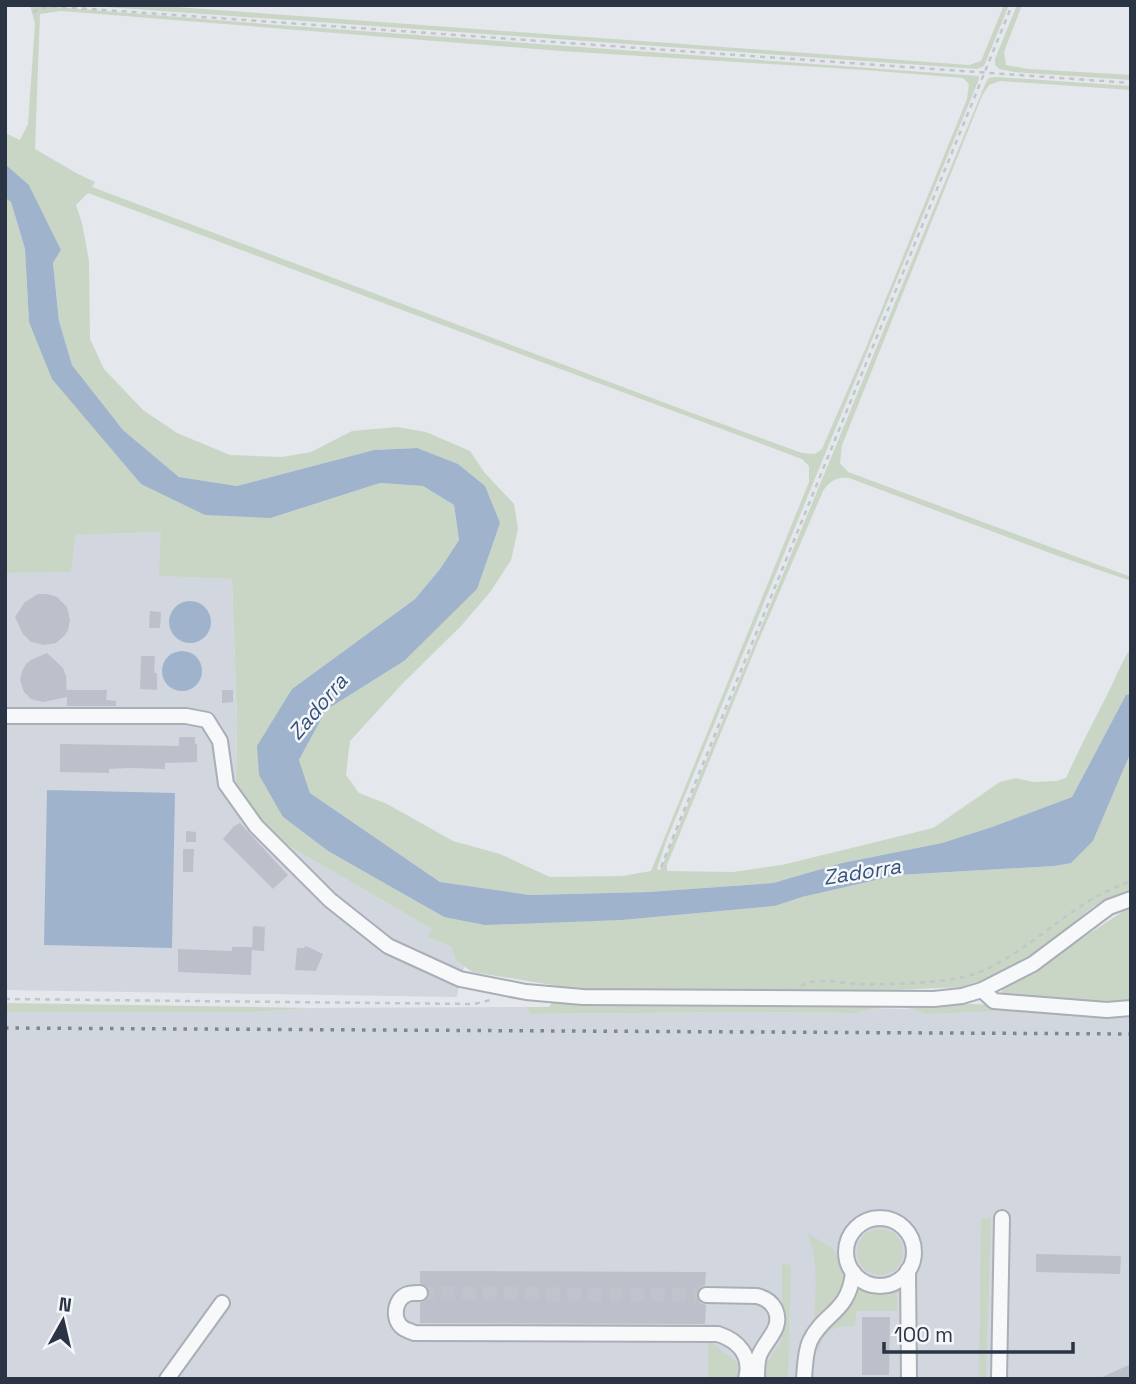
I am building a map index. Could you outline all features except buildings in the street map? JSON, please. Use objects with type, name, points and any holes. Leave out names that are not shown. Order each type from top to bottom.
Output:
[{"type":"street","points":[[5,716],[186,716],[208,720],[220,741],[226,784],[256,826],[330,900],[388,946],[460,979],[526,992],[583,998],[934,999],[962,996],[982,990],[1033,964],[1109,906],[1131,899]]},
{"type":"street","points":[[982,990],[994,1001],[1107,1010],[1131,1008]]},
{"type":"street","points":[[885,1218],[898,1223],[908,1232],[913,1245],[913,1258],[908,1270],[897,1281],[881,1286],[865,1282],[853,1272],[847,1262],[849,1236],[858,1225],[870,1219],[885,1218]]},
{"type":"street","points":[[999,1379],[1002,1218]]},
{"type":"street","points":[[908,1270],[909,1379]]},
{"type":"street","points":[[804,1379],[809,1342],[818,1328],[846,1299],[853,1272]]},
{"type":"street","points":[[420,1293],[409,1294],[401,1299],[396,1312],[397,1322],[414,1333],[718,1335],[730,1338],[743,1351],[748,1363],[746,1379]]},
{"type":"street","points":[[706,1296],[757,1296],[765,1298],[776,1311],[778,1321],[775,1331],[760,1353],[757,1379]]},
{"type":"street","points":[[167,1379],[222,1303]]},
{"type":"path","points":[[661,866],[1013,5]]},
{"type":"path","points":[[33,12],[48,6],[1131,83]]},
{"type":"path","points":[[789,999],[803,983],[814,981],[859,984],[961,978],[993,966],[1101,894],[1131,881]]},
{"type":"path","points":[[5,999],[474,1004],[500,998]]},
{"type":"shaded area","points":[[162,532],[160,576],[232,579],[237,721],[236,784],[289,846],[432,929],[429,937],[469,954],[457,997],[5,990],[5,573],[71,571],[76,535]]},
{"type":"shaded area","points":[[527,1007],[530,1014],[856,1013],[870,1008],[1065,1016],[1131,1015],[1131,1379],[5,1379],[5,1012],[254,1012],[310,1008]]},
{"type":"green space","points":[[30,5],[979,76],[667,839],[657,869],[660,870],[986,82],[989,78],[996,77],[1131,86],[1131,90],[1000,81],[989,85],[982,96],[842,445],[840,463],[848,472],[1131,577],[1131,581],[849,478],[834,480],[823,491],[758,642],[667,865],[667,871],[733,872],[782,865],[933,828],[1000,782],[1016,778],[1033,782],[1066,778],[1131,648],[1131,694],[1126,696],[1072,797],[942,843],[842,863],[773,883],[648,892],[530,895],[440,882],[310,793],[299,760],[326,710],[404,661],[500,523],[416,448],[374,450],[237,486],[179,477],[123,430],[72,365],[59,321],[53,263],[61,250],[29,185],[5,164],[5,133],[20,140],[28,124],[35,24]],"holes":[[[61,11],[561,51],[865,70],[963,78],[969,84],[967,99],[822,449],[815,454],[802,453],[92,187],[95,182],[35,149],[40,14]],[[88,193],[802,459],[809,466],[809,482],[651,871],[622,876],[550,877],[500,854],[453,841],[387,804],[359,793],[346,775],[350,741],[403,683],[461,626],[491,591],[511,560],[518,529],[514,504],[484,472],[470,451],[426,432],[397,427],[352,431],[311,452],[282,457],[230,455],[177,433],[143,410],[104,369],[90,339],[89,261],[76,205]]]},
{"type":"green space","points":[[78,5],[162,6],[969,65],[981,61],[1004,5],[1009,5],[984,66],[977,69]]},
{"type":"green space","points":[[1017,5],[1022,5],[1004,52],[1006,65],[1028,69],[1131,75],[1131,80],[999,69],[995,65],[995,59]]},
{"type":"green space","points":[[5,198],[11,202],[25,249],[29,322],[141,484],[272,518],[380,483],[423,486],[454,505],[459,540],[440,569],[415,599],[292,689],[283,817],[328,851],[444,917],[555,921],[622,920],[775,906],[802,897],[898,875],[1054,866],[1093,841],[1131,752],[1131,890],[1094,906],[1037,952],[1007,971],[963,987],[595,992],[472,972],[456,960],[452,947],[428,937],[432,929],[289,846],[256,815],[236,784],[237,721],[232,579],[159,576],[161,532],[76,535],[71,572],[5,573]]},
{"type":"green space","points":[[1131,906],[1131,1005],[1001,996],[1003,986],[1036,969]]},
{"type":"green space","points":[[553,1001],[610,1004],[952,1003],[1131,1012],[1131,1015],[1065,1016],[990,1011],[925,1014],[891,1007],[856,1013],[530,1014],[527,1007],[549,1007]]},
{"type":"green space","points":[[5,1003],[310,1008],[254,1012],[5,1012]]},
{"type":"green space","points":[[991,1218],[986,1379],[979,1379],[981,1219]]},
{"type":"green space","points":[[880,1229],[896,1236],[903,1252],[896,1268],[880,1275],[864,1268],[857,1252],[864,1236]]},
{"type":"green space","points":[[807,1233],[831,1247],[839,1257],[846,1280],[844,1292],[814,1325],[815,1267]]},
{"type":"green space","points":[[782,1264],[791,1265],[788,1379],[762,1379],[763,1368],[782,1340]]},
{"type":"green space","points":[[856,1286],[876,1292],[897,1290],[897,1311],[856,1311],[855,1326],[832,1330],[824,1337],[817,1350],[824,1330],[848,1306]]},
{"type":"green space","points":[[708,1340],[743,1367],[740,1379],[708,1379]]},
{"type":"water","name":"Zadorra","points":[[5,164],[29,185],[61,250],[53,263],[59,321],[72,365],[123,430],[179,477],[237,486],[374,450],[417,448],[458,464],[485,486],[500,523],[477,589],[404,661],[326,710],[299,760],[310,793],[440,882],[530,895],[648,892],[773,883],[842,863],[942,843],[1072,797],[1126,695],[1131,694],[1131,752],[1093,841],[1071,863],[898,875],[802,897],[775,906],[622,920],[485,925],[444,917],[328,851],[283,817],[259,775],[257,746],[292,689],[415,599],[440,569],[459,540],[454,505],[423,486],[380,483],[271,518],[205,515],[141,484],[52,379],[29,322],[25,249],[11,202],[5,198]]},
{"type":"water","points":[[190,601],[205,607],[211,622],[205,637],[190,643],[175,637],[169,622],[175,607]]},
{"type":"water","points":[[182,651],[190,652],[196,657],[201,663],[201,679],[196,685],[190,690],[182,691],[174,690],[168,685],[163,679],[162,671],[163,663],[168,657],[174,652]]},
{"type":"water","points":[[47,790],[175,793],[172,948],[44,945]]},
{"type":"tunnel","points":[[420,1293],[706,1295]]},
{"type":"railway","points":[[5,1028],[1131,1034]]}]
